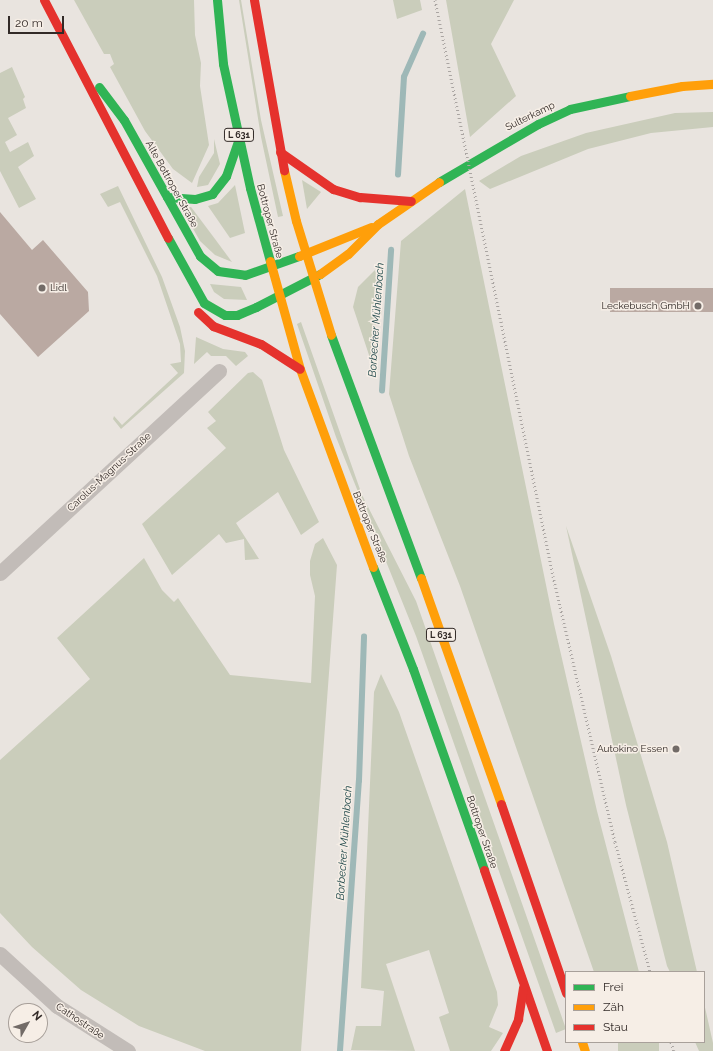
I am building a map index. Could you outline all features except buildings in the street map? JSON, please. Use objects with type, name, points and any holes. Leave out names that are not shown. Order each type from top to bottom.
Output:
[{"type":"main road","name":"Alte Bottroper Straße","points":[[44,0],[77,60],[91,95],[204,303],[225,315],[237,315],[278,296]]},
{"type":"main road","name":"Bottroper Straße","points":[[216,0],[223,64],[239,139],[278,296],[300,369],[335,471],[413,669],[547,1051]]},
{"type":"main road","name":"L 631","points":[[254,0],[280,152],[312,279],[475,726],[565,990]]},
{"type":"main road","name":"Alte Bottroper Straße","points":[[77,60],[124,120],[194,247],[210,266],[232,275],[245,275],[271,268]]},
{"type":"main road","name":"Sulterkamp","points":[[278,296],[312,279],[348,254],[378,224],[506,140],[570,109],[682,86],[713,84]]},
{"type":"main road","points":[[167,197],[195,199],[212,194],[226,176],[239,139]]},
{"type":"main road","points":[[280,152],[333,189],[360,197],[411,201]]},
{"type":"main road","name":"Sulterkamp","points":[[271,268],[305,256],[339,238],[378,224]]},
{"type":"main road","name":"Alte Bottroper Straße","points":[[188,275],[190,295],[202,318],[226,333],[261,344],[300,369]]},
{"type":"main road","points":[[504,1051],[518,1019],[524,984]]},
{"type":"street","name":"Carolus-Magnus-Straße","points":[[0,573],[219,371]]},
{"type":"street","name":"Cathostraße","points":[[0,954],[56,1006],[128,1051]]},
{"type":"green space","points":[[74,0],[194,0],[195,35],[201,63],[200,86],[209,145],[192,183],[173,169],[145,131],[110,67],[114,64],[110,54],[104,54]]},
{"type":"green space","points":[[239,0],[241,0],[261,120],[283,216],[278,217],[261,137]]},
{"type":"green space","points":[[393,0],[420,0],[422,10],[397,19]]},
{"type":"green space","points":[[446,0],[514,0],[491,44],[516,96],[470,137]]},
{"type":"green space","points":[[12,67],[25,97],[23,99],[26,108],[8,118],[17,135],[5,142],[10,152],[28,142],[34,156],[18,167],[36,199],[19,208],[0,171],[0,73]]},
{"type":"green space","points":[[713,112],[713,127],[651,133],[588,149],[490,189],[479,181],[521,156],[586,133],[675,113]]},
{"type":"green space","points":[[214,139],[220,164],[208,185],[197,187],[199,177],[214,153]]},
{"type":"green space","points":[[302,180],[321,192],[307,209]]},
{"type":"green space","points":[[235,185],[245,233],[230,238],[208,206],[218,203]]},
{"type":"green space","points":[[118,186],[162,277],[180,327],[185,351],[184,373],[121,429],[113,419],[114,416],[122,425],[178,373],[170,364],[181,362],[180,344],[157,276],[120,202],[108,207],[100,194]]},
{"type":"green space","points":[[465,189],[554,624],[597,811],[639,971],[594,971],[460,586],[409,456],[389,394],[401,241]]},
{"type":"green space","points":[[191,207],[232,262],[215,255],[200,241],[182,209]]},
{"type":"green space","points":[[375,270],[381,291],[376,298],[376,306],[381,308],[382,314],[376,317],[375,373],[353,307],[358,287]]},
{"type":"green space","points":[[210,284],[241,287],[247,300],[224,299],[214,292]]},
{"type":"green space","points":[[301,322],[362,495],[416,601],[565,1026],[565,1029],[556,1033],[416,636],[336,437],[297,324]]},
{"type":"green space","points":[[196,337],[223,349],[245,352],[248,356],[236,366],[226,356],[211,356],[207,352],[194,364]]},
{"type":"green space","points":[[253,372],[262,380],[284,450],[319,522],[301,535],[278,492],[236,523],[259,559],[245,560],[244,539],[226,543],[219,534],[172,575],[142,524],[226,448],[207,428],[216,421],[208,412],[248,373]]},
{"type":"green space","points":[[566,526],[611,656],[667,842],[697,971],[670,971],[667,966],[626,805]]},
{"type":"green space","points":[[323,538],[337,565],[301,1051],[205,1051],[139,1026],[81,990],[32,947],[0,913],[0,760],[90,679],[57,638],[144,558],[162,590],[174,602],[178,598],[230,675],[311,683],[315,596],[310,575],[310,561],[315,544]]},
{"type":"green space","points":[[381,674],[399,712],[497,992],[498,1005],[489,1027],[503,1033],[491,1051],[450,1051],[439,1017],[449,1013],[429,950],[386,964],[415,1051],[351,1050],[356,1026],[381,1026],[384,991],[361,988],[374,692]]},
{"type":"green space","points":[[705,1007],[713,1043],[713,1051],[699,1051],[695,1043],[705,1043]]},
{"type":"green space","points":[[618,1043],[659,1043],[659,1051],[618,1051]]},
{"type":"waterway","name":"Borbecker Mühlenbach","points":[[398,175],[404,77],[423,34]]},
{"type":"waterway","name":"Borbecker Mühlenbach","points":[[382,391],[391,250]]},
{"type":"waterway","name":"Borbecker Mühlenbach","points":[[340,1051],[359,781],[364,637]]},
{"type":"railway","points":[[435,0],[553,576],[615,842],[650,971]]},
{"type":"railway","points":[[671,1043],[674,1051]]},
{"type":"traffic: fast","points":[[217,0],[223,64],[250,188],[270,261]]},
{"type":"traffic: fast","points":[[99,87],[124,120],[200,256],[218,271],[245,275],[299,256]]},
{"type":"traffic: fast","points":[[439,182],[538,124],[570,109],[630,96]]},
{"type":"traffic: fast","points":[[167,197],[195,199],[212,194],[226,176],[239,139]]},
{"type":"traffic: fast","points":[[168,238],[204,303],[225,315],[237,315],[256,307],[320,274]]},
{"type":"traffic: fast","points":[[331,335],[421,578]]},
{"type":"traffic: fast","points":[[373,567],[413,669],[484,870]]},
{"type":"traffic: slow","points":[[630,96],[682,86],[713,84]]},
{"type":"traffic: slow","points":[[284,170],[296,221],[331,335]]},
{"type":"traffic: slow","points":[[320,274],[348,254],[378,224],[439,182]]},
{"type":"traffic: slow","points":[[299,256],[371,227]]},
{"type":"traffic: slow","points":[[270,261],[300,369],[373,567]]},
{"type":"traffic: slow","points":[[421,578],[501,804]]},
{"type":"traffic: slow","points":[[582,1043],[585,1051]]},
{"type":"traffic: jam","points":[[44,0],[168,238]]},
{"type":"traffic: jam","points":[[254,0],[284,170]]},
{"type":"traffic: jam","points":[[280,152],[333,189],[360,197],[411,201]]},
{"type":"traffic: jam","points":[[198,312],[213,326],[261,344],[300,369]]},
{"type":"traffic: jam","points":[[501,804],[565,990]]},
{"type":"traffic: jam","points":[[484,870],[547,1051]]},
{"type":"traffic: jam","points":[[504,1051],[518,1019],[523,987]]},
{"type":"place","name":"Lidl","points":[[42,288]]},
{"type":"place","name":"Leckebusch GmbH","points":[[698,306]]},
{"type":"place","name":"Autokino Essen","points":[[676,749]]}]
